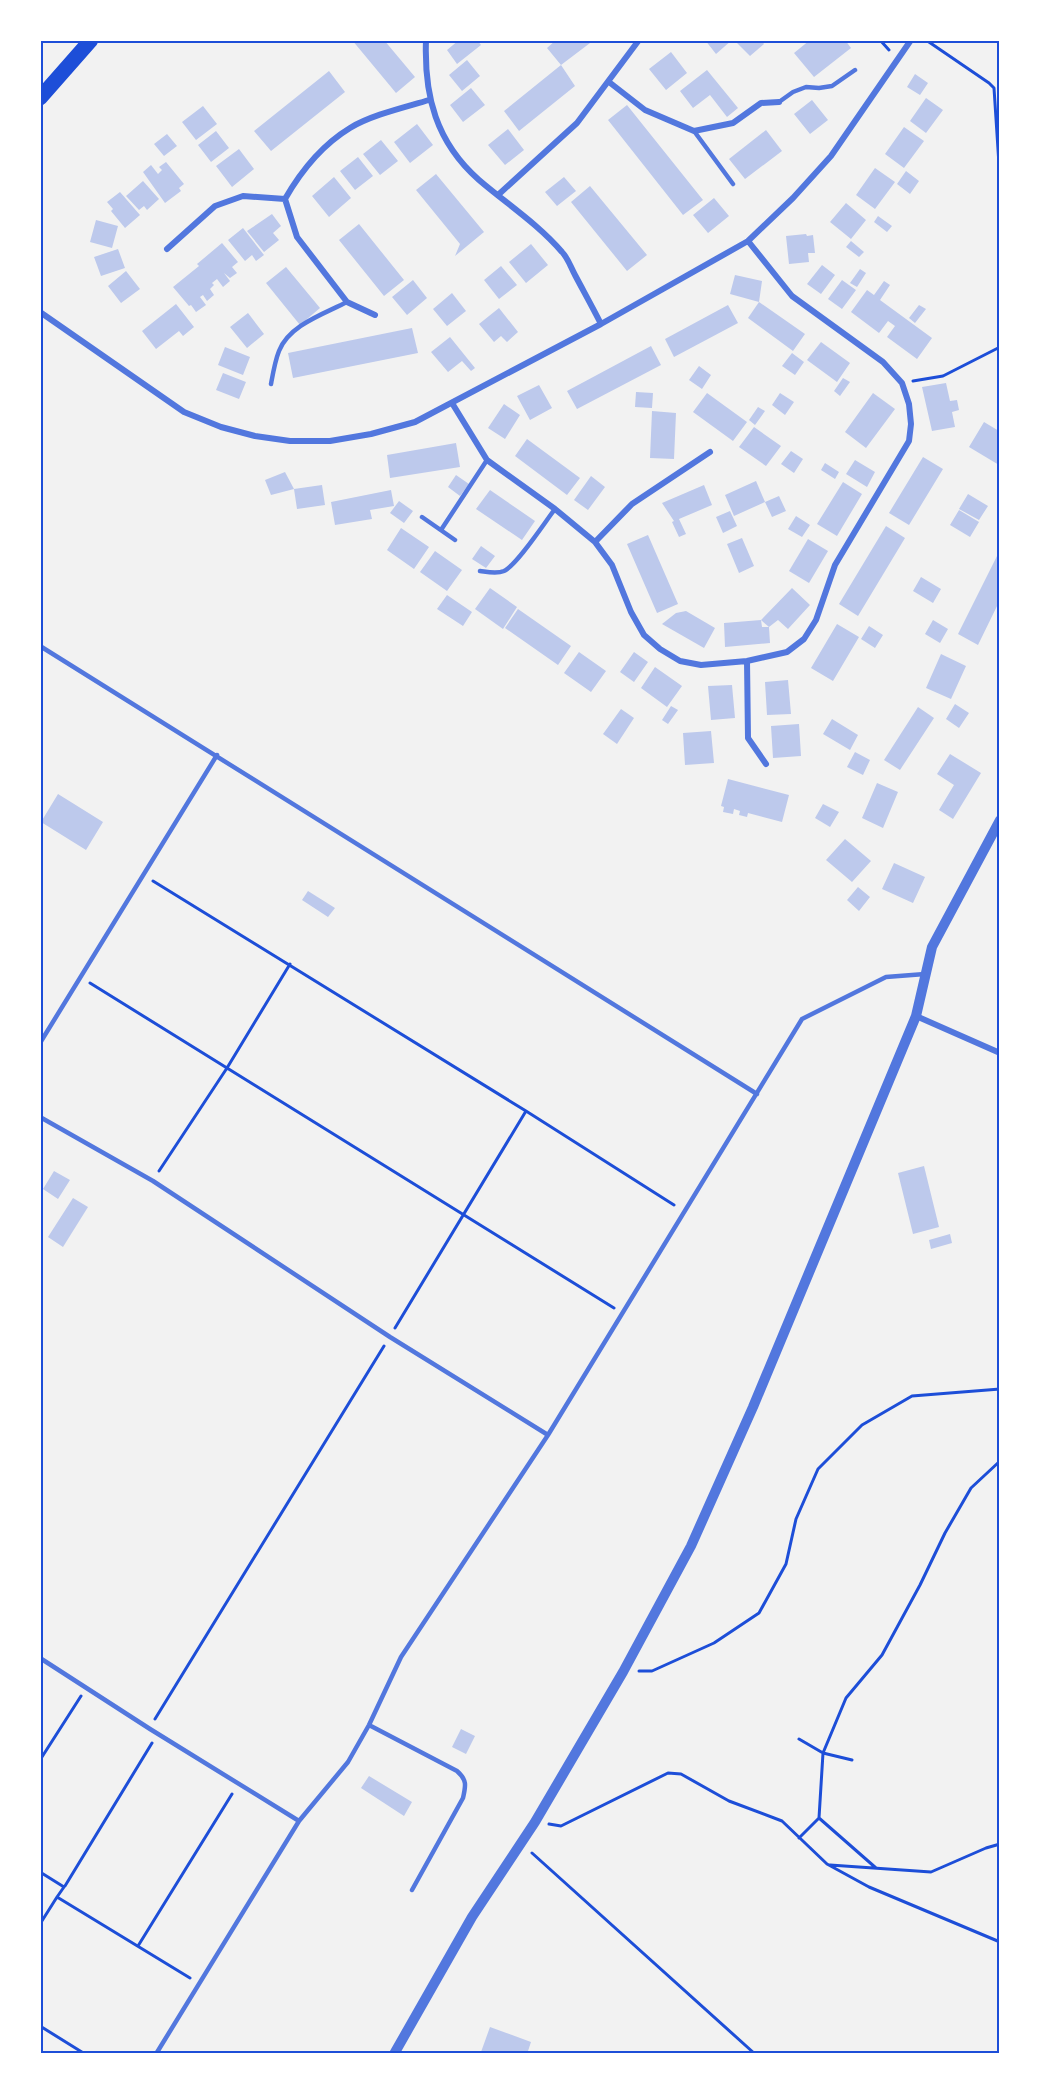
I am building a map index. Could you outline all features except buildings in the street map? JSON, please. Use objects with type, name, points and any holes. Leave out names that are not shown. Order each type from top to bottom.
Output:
[{"type":"main road","points":[[40,98],[91,40]]},
{"type":"street","points":[[426,40],[425,71],[429,100],[441,131],[456,155],[477,178],[540,229],[564,254],[602,324]]},
{"type":"street","points":[[498,195],[577,123],[639,40]]},
{"type":"street","points":[[43,315],[184,412],[221,427],[255,436],[290,441],[330,441],[370,434],[415,422],[602,324],[747,241],[793,198],[831,156],[911,40]]},
{"type":"street","points":[[609,82],[645,110],[693,130],[733,123],[761,103],[779,102]]},
{"type":"street","points":[[375,315],[347,302],[297,237],[285,199],[300,174],[320,152],[351,127],[388,112],[429,100]]},
{"type":"street","points":[[167,249],[215,206],[243,196],[285,199]]},
{"type":"street","points":[[452,403],[487,460],[555,509],[595,542],[612,565],[631,612],[644,635],[660,650],[680,661],[701,665],[747,661],[787,652],[804,639],[816,620],[835,565],[909,441],[912,424],[909,404],[902,383],[883,362],[792,296],[747,241]]},
{"type":"street","points":[[595,542],[632,504],[710,452]]},
{"type":"street","points":[[747,661],[748,738],[766,764]]},
{"type":"street","points":[[394,2054],[472,1917],[535,1822],[623,1672],[691,1546],[753,1407],[916,1016],[932,947],[999,820]]},
{"type":"street","points":[[916,1016],[999,1053]]},
{"type":"lane","points":[[779,102],[792,92],[806,87],[832,86],[855,70]]},
{"type":"lane","points":[[693,130],[733,184]]},
{"type":"lane","points":[[272,384],[279,351],[285,340],[297,329],[347,302]]},
{"type":"lane","points":[[441,530],[487,460]]},
{"type":"lane","points":[[480,571],[496,573],[506,570],[555,509]]},
{"type":"lane","points":[[422,517],[455,540]]},
{"type":"lane","points":[[40,646],[757,1094]]},
{"type":"lane","points":[[40,1043],[217,755]]},
{"type":"lane","points":[[156,2054],[299,1821],[348,1762],[369,1725],[401,1657],[548,1436],[686,1213],[802,1019],[886,977],[925,974]]},
{"type":"lane","points":[[40,1117],[153,1180],[390,1337],[548,1436]]},
{"type":"lane","points":[[40,1658],[238,1785],[299,1821]]},
{"type":"lane","points":[[369,1725],[457,1771],[465,1778],[463,1798],[412,1890]]},
{"type":"path","points":[[926,40],[994,88],[999,180]]},
{"type":"path","points":[[902,383],[943,376],[999,347]]},
{"type":"path","points":[[144,875],[526,1111],[686,1213]]},
{"type":"path","points":[[153,1180],[227,1068],[290,964]]},
{"type":"path","points":[[81,977],[624,1314]]},
{"type":"path","points":[[150,1729],[526,1111]]},
{"type":"path","points":[[623,1672],[652,1671],[714,1643],[759,1613],[786,1564],[796,1519],[818,1469],[862,1425],[912,1396],[999,1389]]},
{"type":"path","points":[[799,1838],[819,1818],[823,1753],[846,1698],[882,1654],[971,1488],[999,1461]]},
{"type":"path","points":[[40,1761],[86,1687]]},
{"type":"path","points":[[40,1924],[158,1734]]},
{"type":"path","points":[[799,1739],[823,1753],[852,1760]]},
{"type":"path","points":[[535,1822],[561,1826],[668,1773],[681,1774],[729,1802],[782,1821],[827,1864],[869,1887],[999,1942]]},
{"type":"path","points":[[138,1946],[238,1785]]},
{"type":"path","points":[[819,1818],[876,1868]]},
{"type":"path","points":[[522,1843],[755,2054]]},
{"type":"path","points":[[827,1864],[931,1872],[999,1844]]},
{"type":"path","points":[[40,1872],[64,1887]]},
{"type":"path","points":[[57,1897],[199,1983]]},
{"type":"path","points":[[40,2026],[85,2054]]}]
